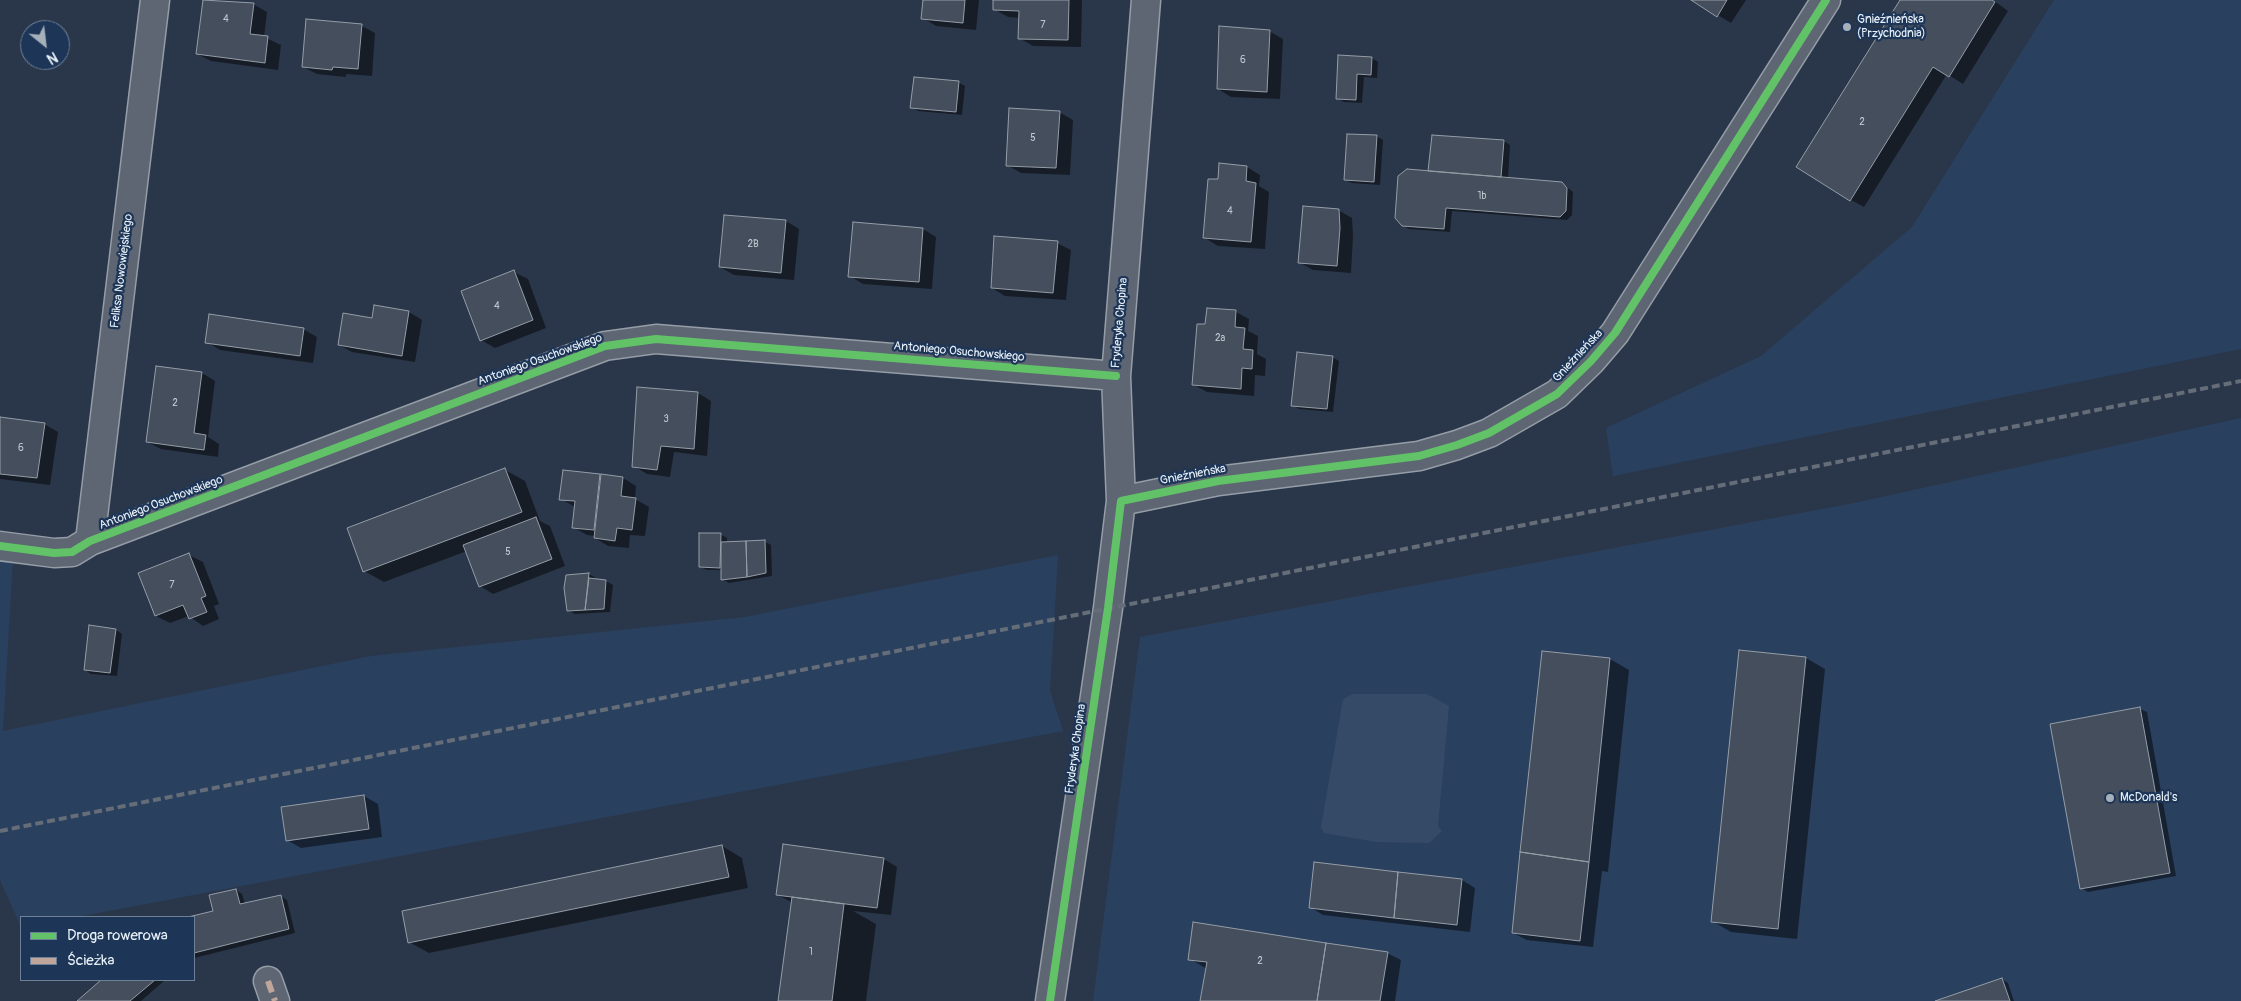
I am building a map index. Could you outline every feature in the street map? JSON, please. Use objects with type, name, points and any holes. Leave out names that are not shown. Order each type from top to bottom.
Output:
[{"type":"street","name":"Feliksa Nowowiejskiego","points":[[90,541],[155,0]]},
{"type":"street","name":"Fryderyka Chopina","points":[[1050,1001],[1108,608],[1121,501],[1116,376],[1146,0]]},
{"type":"street","name":"Gnieźnieńska","points":[[1121,501],[1218,481],[1419,456],[1457,445],[1489,432],[1557,394],[1591,361],[1615,333],[1826,0]]},
{"type":"street","name":"Antoniego Osuchowskiego","points":[[0,546],[54,553],[72,552],[90,541],[605,346],[656,339],[1116,376]]},
{"type":"shaded area","points":[[2054,0],[2241,0],[2241,349],[1613,476],[1606,428],[1761,356],[1912,227]]},
{"type":"shaded area","points":[[2241,418],[2241,1001],[1093,1001],[1140,637],[1859,502]]},
{"type":"shaded area","points":[[1058,555],[1050,691],[1063,731],[82,916],[20,916],[20,925],[0,880],[0,557],[13,558],[3,731],[371,656],[745,617]]},
{"type":"shaded area","points":[[1353,694],[1427,694],[1449,706],[1438,826],[1442,831],[1429,843],[1376,842],[1324,833],[1321,827],[1343,699]]},
{"type":"building","points":[[203,0],[254,3],[250,34],[268,36],[265,63],[196,54]]},
{"type":"building","points":[[923,0],[965,0],[963,23],[921,19]]},
{"type":"building","points":[[993,0],[1069,0],[1068,40],[1018,39],[1019,11],[993,10]]},
{"type":"building","points":[[1691,0],[1727,0],[1717,17]]},
{"type":"building","points":[[1900,0],[1992,0],[1995,2],[1949,77],[1933,67],[1850,201],[1796,167]]},
{"type":"building","points":[[306,19],[362,24],[358,69],[333,67],[332,70],[302,67]]},
{"type":"building","points":[[1219,26],[1270,30],[1267,92],[1217,89]]},
{"type":"building","points":[[1338,55],[1372,57],[1371,75],[1357,74],[1356,100],[1336,99]]},
{"type":"building","points":[[914,77],[959,81],[956,112],[910,108]]},
{"type":"building","points":[[1009,108],[1060,111],[1056,168],[1006,166]]},
{"type":"building","points":[[1347,134],[1377,135],[1374,182],[1344,180]]},
{"type":"building","points":[[1432,135],[1504,140],[1501,177],[1428,171]]},
{"type":"building","points":[[1219,163],[1247,166],[1246,181],[1256,183],[1251,242],[1203,238],[1208,179],[1218,179]]},
{"type":"building","points":[[1407,169],[1562,182],[1567,188],[1566,211],[1560,217],[1446,208],[1444,229],[1402,226],[1395,218],[1398,176]]},
{"type":"building","points":[[1303,206],[1339,209],[1340,228],[1337,266],[1298,263]]},
{"type":"building","points":[[724,215],[786,220],[781,273],[719,267]]},
{"type":"building","points":[[853,222],[923,228],[919,282],[848,277]]},
{"type":"building","points":[[994,236],[1058,241],[1053,293],[991,288]]},
{"type":"building","points":[[514,270],[533,320],[480,341],[461,291]]},
{"type":"building","points":[[374,305],[409,311],[402,356],[338,345],[343,313],[372,318]]},
{"type":"building","points":[[1207,308],[1236,310],[1235,327],[1245,328],[1243,349],[1253,350],[1252,369],[1242,368],[1241,389],[1192,385],[1197,324],[1205,324]]},
{"type":"building","points":[[209,314],[304,328],[300,356],[205,343]]},
{"type":"building","points":[[1297,352],[1333,356],[1327,409],[1291,406]]},
{"type":"building","points":[[156,366],[202,372],[194,433],[206,435],[204,450],[146,442]]},
{"type":"building","points":[[637,387],[698,392],[694,449],[661,446],[657,470],[632,467]]},
{"type":"building","points":[[0,417],[45,423],[37,478],[0,474]]},
{"type":"building","points":[[505,468],[522,512],[363,572],[347,528]]},
{"type":"building","points":[[563,470],[600,474],[594,530],[572,528],[575,501],[559,500]]},
{"type":"building","points":[[601,474],[623,477],[621,496],[636,498],[632,530],[617,528],[615,541],[594,538]]},
{"type":"building","points":[[536,517],[552,559],[479,587],[463,545]]},
{"type":"building","points":[[699,533],[721,533],[720,568],[699,567]]},
{"type":"building","points":[[765,540],[766,573],[747,577],[746,541]]},
{"type":"building","points":[[746,541],[747,577],[721,580],[721,542]]},
{"type":"building","points":[[189,553],[206,596],[201,598],[207,612],[189,619],[183,605],[155,616],[138,573]]},
{"type":"building","points":[[589,573],[585,610],[567,611],[564,588],[566,575]]},
{"type":"building","points":[[589,578],[606,580],[604,609],[585,610]]},
{"type":"building","points":[[89,625],[116,629],[110,673],[84,670]]},
{"type":"building","points":[[1739,650],[1806,657],[1778,929],[1711,922]]},
{"type":"building","points":[[1542,651],[1610,658],[1589,862],[1520,852]]},
{"type":"building","name":"McDonald's","points":[[2140,707],[2170,873],[2080,889],[2050,724]]},
{"type":"building","points":[[364,795],[369,829],[286,841],[281,807]]},
{"type":"building","points":[[783,844],[884,858],[877,908],[776,895]]},
{"type":"building","points":[[722,845],[729,877],[408,943],[402,911]]},
{"type":"building","points":[[1520,852],[1589,862],[1580,941],[1512,933]]},
{"type":"building","points":[[1314,862],[1398,872],[1394,918],[1309,908]]},
{"type":"building","points":[[1398,872],[1462,879],[1457,925],[1394,918]]},
{"type":"building","points":[[236,889],[240,904],[281,895],[289,929],[195,953],[195,916],[192,916],[213,911],[209,895]]},
{"type":"building","points":[[792,897],[844,904],[832,1001],[778,1001]]},
{"type":"building","points":[[1193,922],[1326,943],[1317,1001],[1200,1001],[1207,962],[1188,960]]},
{"type":"building","points":[[1326,943],[1388,952],[1380,1001],[1317,1001]]},
{"type":"building","points":[[2002,978],[2010,1001],[1935,1001]]},
{"type":"building","points":[[100,981],[154,981],[130,1001],[77,1001]]},
{"type":"railway","points":[[0,831],[2241,381]]},
{"type":"marked path","points":[[268,981],[275,1001]]},
{"type":"cycle path","points":[[1050,1001],[1108,608],[1121,501],[1218,481],[1419,456],[1489,433],[1557,394],[1591,361],[1615,333],[1826,0]]},
{"type":"cycle path","points":[[0,546],[54,553],[72,552],[90,541],[605,346],[656,339],[1116,376]]},
{"type":"place","name":"Gnieźnieńska (Przychodnia)","points":[[1847,27]]},
{"type":"place","name":"McDonald's","points":[[2110,798]]}]
